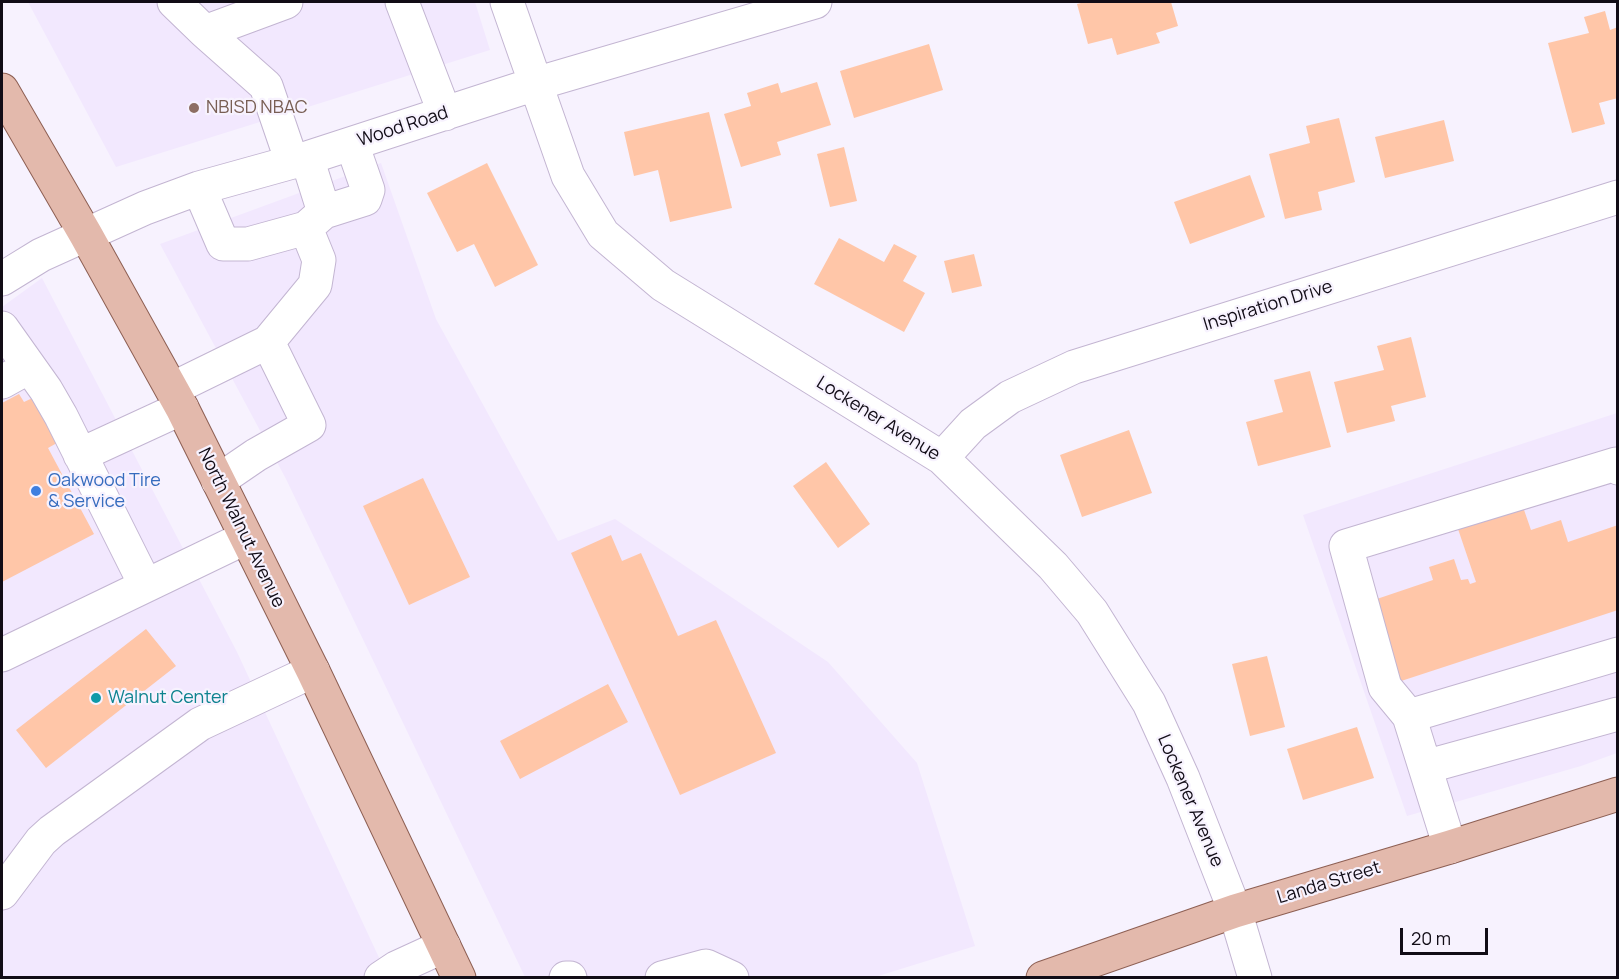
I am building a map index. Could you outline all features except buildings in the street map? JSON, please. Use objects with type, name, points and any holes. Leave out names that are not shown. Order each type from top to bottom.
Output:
[{"type":"main road","name":"North Walnut Avenue","points":[[2,90],[177,398],[313,671],[459,978]]},
{"type":"main road","name":"Landa Street","points":[[1043,978],[1235,912],[1450,847],[1616,801]]},
{"type":"street","points":[[80,454],[268,342],[315,285],[319,260],[315,220],[300,160],[266,86],[204,32],[174,2]]},
{"type":"street","points":[[204,32],[286,2]]},
{"type":"street","points":[[402,2],[445,114]]},
{"type":"street","name":"Lockener Avenue","points":[[507,2],[568,176],[603,234],[663,285],[942,458],[1053,566],[1092,612],[1149,703],[1183,778],[1235,912],[1255,978]]},
{"type":"street","name":"Wood Road","points":[[2,279],[42,255],[145,208],[199,188],[352,144],[535,84],[815,2]]},
{"type":"street","points":[[199,188],[223,244],[248,244],[365,199],[368,190],[352,144]]},
{"type":"street","name":"Inspiration Drive","points":[[942,458],[973,424],[1010,397],[1074,367],[1617,197]]},
{"type":"street","points":[[2,328],[15,374],[61,416],[145,584]]},
{"type":"street","points":[[218,481],[309,425],[268,342]]},
{"type":"street","points":[[1450,847],[1409,716],[1385,687],[1346,546],[1616,464],[1617,468]]},
{"type":"street","points":[[2,655],[245,537]]},
{"type":"street","points":[[1409,716],[1617,654]]},
{"type":"street","points":[[2,893],[41,841],[52,831],[198,725],[313,671]]},
{"type":"street","points":[[1425,767],[1617,714]]},
{"type":"street","points":[[381,978],[396,968],[444,946]]},
{"type":"street","points":[[662,978],[706,966],[732,978]]},
{"type":"shaded area","name":"NBISD NBAC","points":[[28,2],[475,2],[490,50],[116,167]]},
{"type":"shaded area","points":[[381,163],[436,319],[558,541],[615,519],[828,662],[917,763],[975,946],[875,977],[525,977],[286,479],[160,244]]},
{"type":"shaded area","points":[[42,278],[237,652],[388,977],[2,977],[2,307]]},
{"type":"shaded area","points":[[1617,413],[1617,753],[1581,766],[1407,816],[1303,515]]},
{"type":"place","name":"NBISD NBAC","points":[[194,108]]},
{"type":"place","name":"Oakwood Tire & Service","points":[[36,491]]},
{"type":"place","name":"Walnut Center","points":[[96,698]]}]
